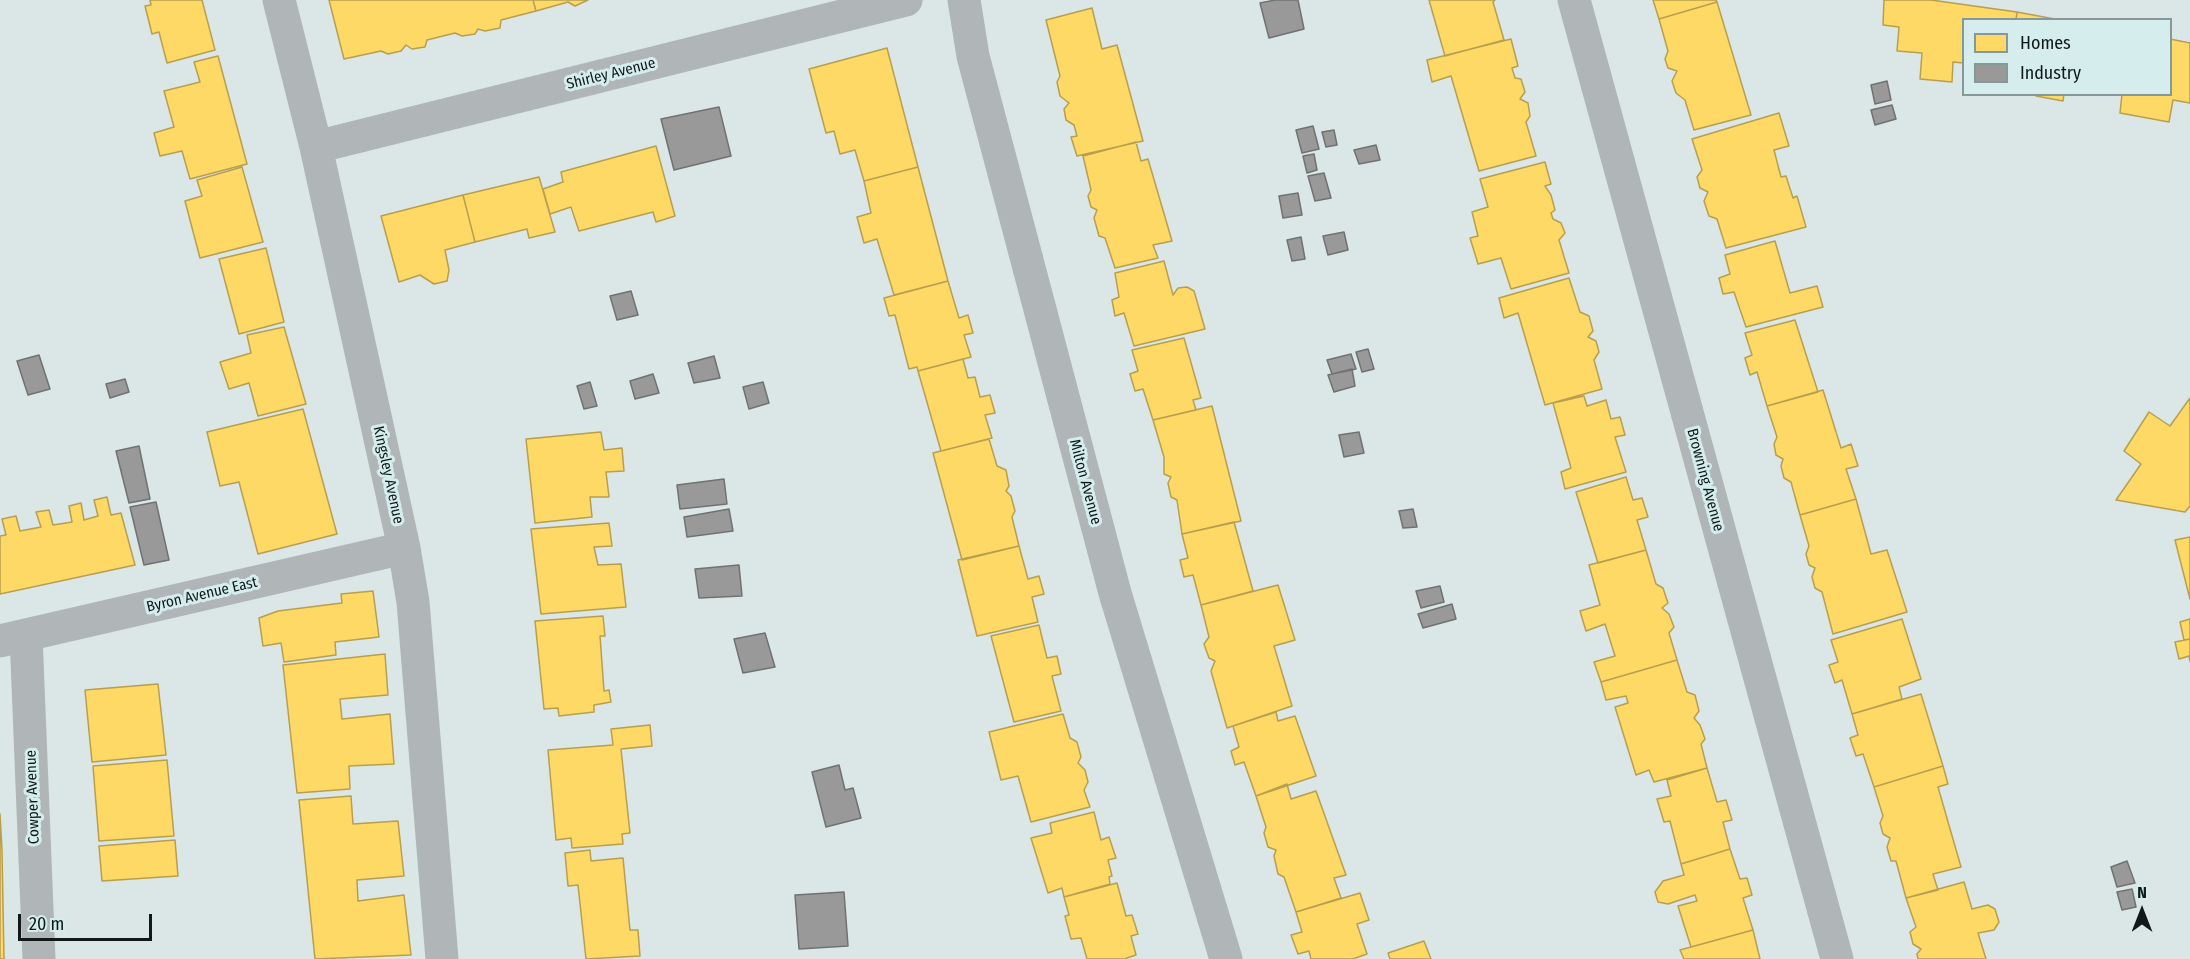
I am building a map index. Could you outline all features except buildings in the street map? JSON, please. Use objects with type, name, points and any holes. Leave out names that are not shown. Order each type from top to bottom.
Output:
[{"type":"street","name":"Kingsley Avenue","points":[[279,0],[316,147],[404,548],[413,603],[442,959]]},
{"type":"street","name":"Shirley Avenue","points":[[316,147],[906,0]]},
{"type":"street","name":"Milton Avenue","points":[[964,0],[973,56],[1114,593],[1226,959]]},
{"type":"street","name":"Browning Avenue","points":[[1574,0],[1837,959]]},
{"type":"street","name":"Byron Avenue East","points":[[13,638],[404,548]]},
{"type":"street","name":"Cowper Avenue","points":[[13,638],[39,959]]}]
